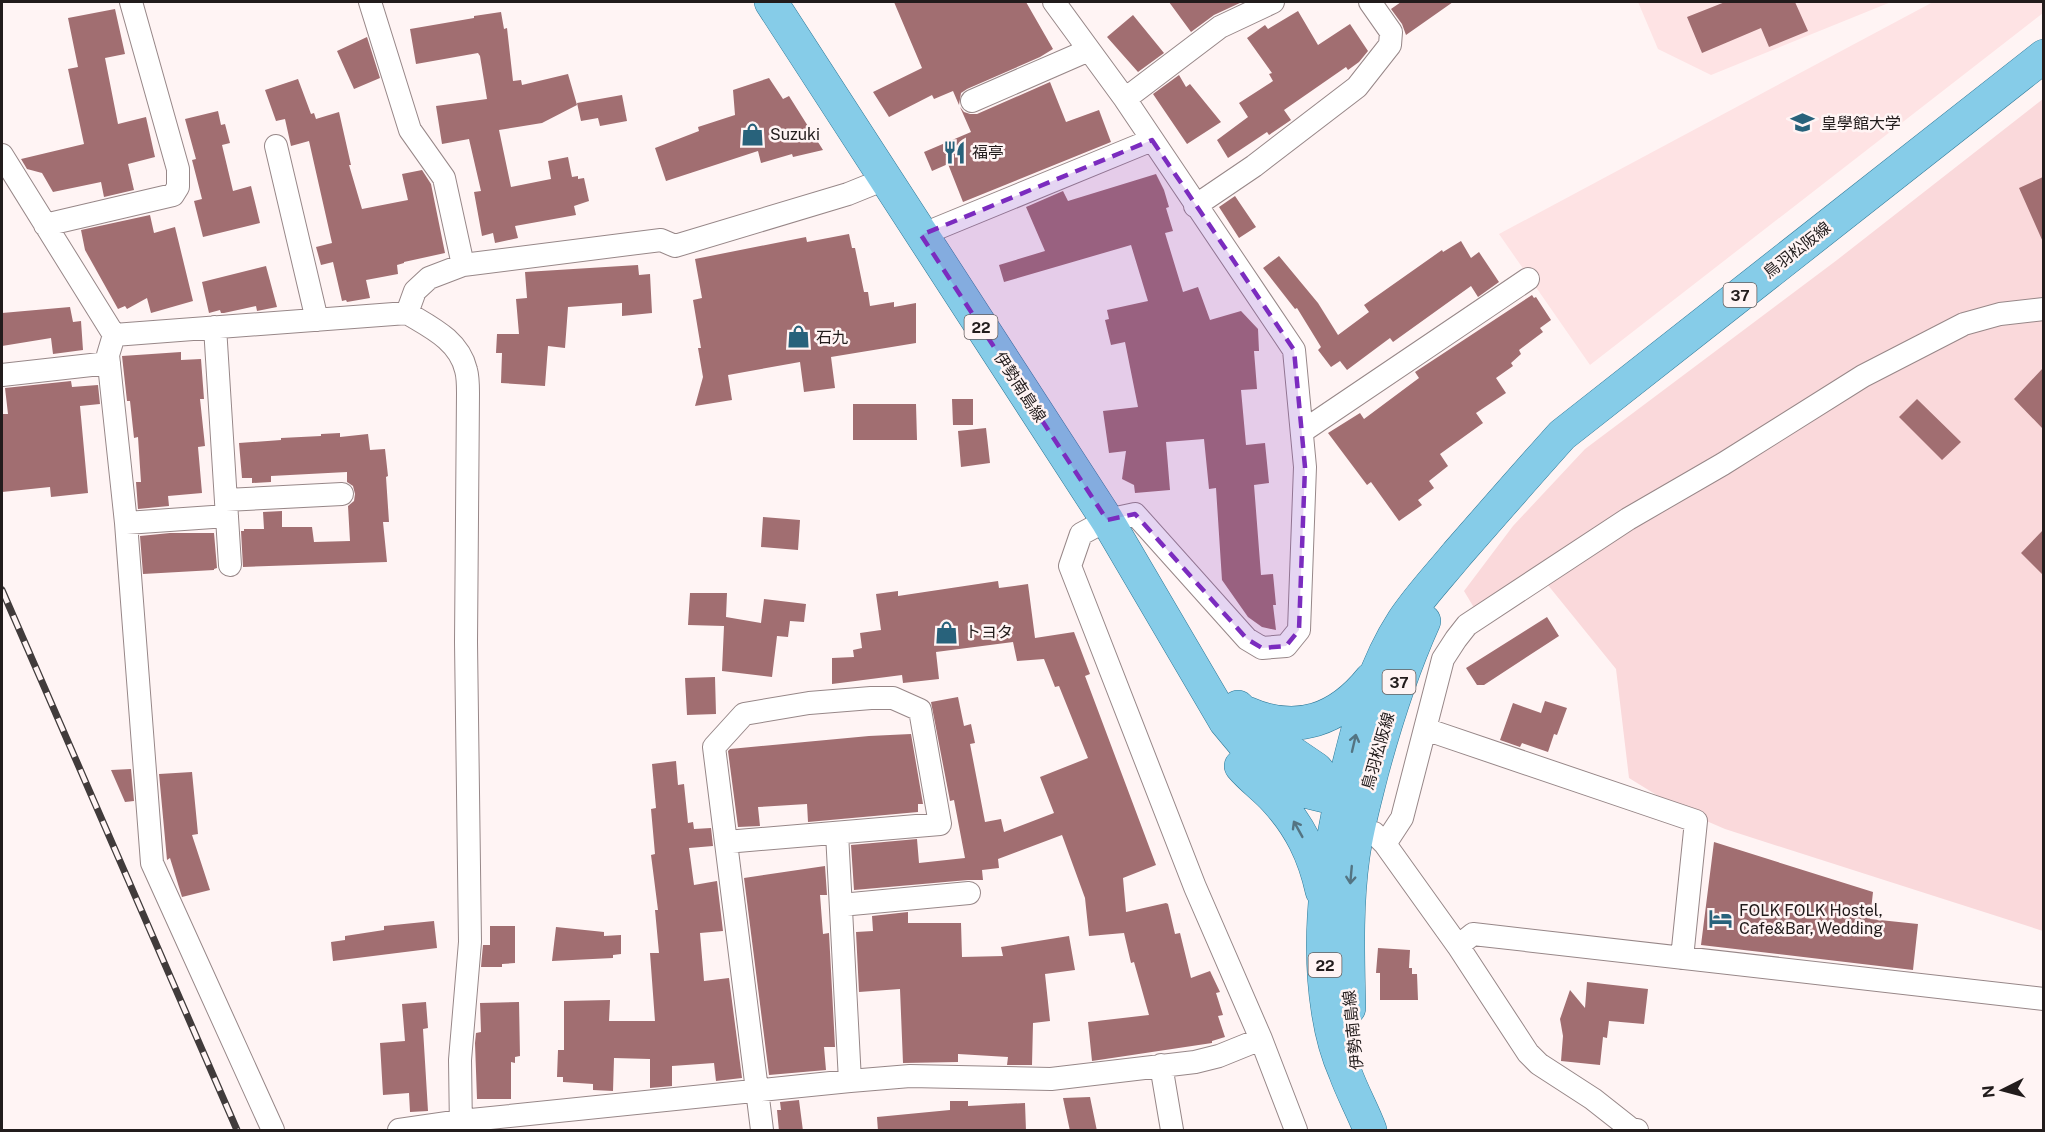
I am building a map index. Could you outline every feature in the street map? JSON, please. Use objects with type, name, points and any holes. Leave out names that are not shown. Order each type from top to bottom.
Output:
[{"type":"main road","name":"伊勢南島線","points":[[771,2],[1107,520],[1225,721],[1250,752],[1304,791],[1351,809]]},
{"type":"main road","name":"鳥羽松阪線","points":[[1351,809],[1362,713],[1385,652],[1419,599],[1562,435],[2043,56]]},
{"type":"main road","name":"鳥羽松阪線","points":[[1351,809],[1387,718],[1409,654],[1432,601],[1457,554]]},
{"type":"main road","name":"伊勢南島線","points":[[1187,654],[1266,735],[1317,769],[1351,809],[1353,858],[1348,910],[1349,1008],[1356,1067],[1369,1128]]},
{"type":"main road","points":[[1187,654],[1205,703],[1234,758],[1252,779],[1274,797],[1297,825],[1317,870],[1325,904]]},
{"type":"main road","points":[[1240,710],[1261,719],[1282,723],[1316,721],[1345,706],[1378,672]]},
{"type":"main road","name":"伊勢南島線","points":[[1351,809],[1331,851],[1325,904],[1324,956],[1328,1012],[1344,1071],[1369,1128]]},
{"type":"street","points":[[45,225],[173,195],[178,187],[178,169],[131,2]]},
{"type":"street","points":[[370,2],[410,130],[444,178],[463,265]]},
{"type":"street","points":[[1054,2],[1125,99],[1294,350],[1305,467],[1299,630],[1286,646],[1262,648],[1247,639],[1135,514],[1107,520],[1081,534],[1070,566],[1195,887],[1260,1039],[1296,1131]]},
{"type":"street","points":[[1125,99],[1220,27],[1273,2]]},
{"type":"street","points":[[1196,206],[1254,166],[1357,87],[1390,45],[1391,32],[1370,2]]},
{"type":"street","points":[[972,101],[1089,50]]},
{"type":"street","points":[[921,234],[1152,140]]},
{"type":"street","points":[[276,147],[317,320]]},
{"type":"street","points":[[2,155],[114,335],[108,355],[126,523],[152,863],[273,1131]]},
{"type":"street","points":[[407,313],[415,291],[429,278],[463,265],[661,240],[675,246],[848,194],[885,179]]},
{"type":"street","points":[[1303,431],[1528,279]]},
{"type":"street","points":[[1385,844],[1402,818],[1443,659],[1467,626],[1628,519],[1723,464],[1863,376],[1964,324],[2000,314],[2043,309]]},
{"type":"street","points":[[114,335],[407,313],[450,341],[460,354],[466,369],[468,393],[466,642],[470,942],[460,1060],[461,1126]]},
{"type":"street","points":[[215,327],[230,565]]},
{"type":"street","points":[[2,375],[109,363]]},
{"type":"street","points":[[126,523],[342,494]]},
{"type":"street","points":[[726,842],[940,824],[920,710],[892,698],[871,698],[809,703],[744,714],[714,747],[762,1131]]},
{"type":"street","points":[[1425,729],[1696,820],[1682,958]]},
{"type":"street","points":[[1351,809],[1385,844],[1458,946],[1528,1053],[1539,1064],[1637,1131]]},
{"type":"street","points":[[837,833],[850,1081]]},
{"type":"street","points":[[841,905],[969,893]]},
{"type":"street","points":[[1458,946],[1473,934],[2043,999]]},
{"type":"street","points":[[399,1131],[461,1126],[757,1089],[910,1076],[1051,1079],[1196,1062],[1260,1039]]},
{"type":"street","points":[[1161,1065],[1172,1131]]},
{"type":"highlighted area","points":[[1152,140],[1294,350],[1305,467],[1299,630],[1286,646],[1262,648],[1247,639],[1135,514],[1107,520],[921,235]]},
{"type":"shaded area","points":[[1638,2],[1891,2],[1711,75],[1658,49]]},
{"type":"shaded area","name":"皇學館大学","points":[[1933,2],[2043,2],[2043,13],[1590,365],[1499,234]]},
{"type":"shaded area","points":[[2043,99],[2043,931],[1725,829],[1681,810],[1629,778],[1616,669],[1543,579],[1482,621],[1464,591],[1513,526],[1585,449],[1837,260]]},
{"type":"building","points":[[894,2],[1026,2],[1053,49],[967,89],[961,93],[959,105],[953,91],[934,99],[932,95],[889,117],[873,92],[922,68]]},
{"type":"building","points":[[1169,2],[1242,2],[1214,15],[1191,32]]},
{"type":"building","points":[[1401,2],[1453,2],[1406,35],[1402,24],[1391,9]]},
{"type":"building","points":[[1725,2],[1795,2],[1808,31],[1769,47],[1761,28],[1702,53],[1687,17]]},
{"type":"building","points":[[115,9],[125,54],[105,58],[118,124],[146,117],[155,157],[128,164],[134,190],[104,197],[101,182],[53,192],[42,173],[27,169],[21,159],[84,144],[68,69],[78,67],[68,18]]},
{"type":"building","points":[[1298,11],[1318,45],[1350,24],[1368,51],[1348,70],[1346,67],[1284,110],[1291,120],[1269,135],[1267,132],[1228,158],[1217,140],[1248,117],[1239,103],[1273,81],[1269,74],[1272,73],[1247,38],[1265,25],[1268,29]]},
{"type":"building","points":[[501,12],[504,29],[507,28],[513,81],[521,80],[522,85],[568,74],[577,105],[542,123],[499,130],[511,187],[551,179],[548,161],[568,157],[572,177],[584,178],[589,201],[574,206],[576,215],[515,226],[518,238],[495,243],[493,233],[482,236],[474,192],[481,191],[469,139],[442,144],[436,106],[487,99],[480,56],[478,53],[416,64],[410,29]]},
{"type":"building","points":[[1133,15],[1164,53],[1138,72],[1107,37]]},
{"type":"building","points":[[367,37],[380,78],[354,89],[337,51]]},
{"type":"building","points":[[1179,75],[1186,87],[1190,84],[1221,122],[1187,144],[1153,94]]},
{"type":"building","name":"Suzuki","points":[[769,78],[783,99],[789,96],[823,150],[793,157],[792,154],[761,163],[758,151],[666,181],[655,148],[699,131],[698,127],[735,115],[733,90]]},
{"type":"building","points":[[298,79],[311,114],[314,113],[316,119],[339,112],[351,165],[349,165],[362,209],[408,200],[402,174],[422,170],[431,184],[445,253],[404,262],[397,265],[398,274],[366,280],[370,298],[342,301],[333,262],[321,265],[316,247],[332,243],[309,141],[291,146],[285,119],[276,121],[265,90]]},
{"type":"building","points":[[1050,82],[1066,122],[1099,110],[1111,142],[963,202],[948,164],[932,171],[924,152],[971,132],[960,107],[964,112],[977,114]]},
{"type":"building","points":[[622,95],[627,121],[600,126],[598,118],[581,121],[577,103]]},
{"type":"building","points":[[218,111],[221,125],[225,124],[230,143],[222,145],[233,191],[251,186],[260,223],[203,237],[194,201],[202,199],[192,160],[196,159],[185,119]]},
{"type":"building","points":[[1156,174],[1169,207],[1166,208],[1173,231],[1165,233],[1183,292],[1198,287],[1210,320],[1241,311],[1258,329],[1259,351],[1254,351],[1257,389],[1241,390],[1246,445],[1265,443],[1269,483],[1254,485],[1261,575],[1273,574],[1276,630],[1262,627],[1248,617],[1222,580],[1216,488],[1209,489],[1204,439],[1166,442],[1170,490],[1135,493],[1134,485],[1122,479],[1126,451],[1109,453],[1103,411],[1138,407],[1125,342],[1111,345],[1105,320],[1109,319],[1107,310],[1148,301],[1131,245],[1004,282],[999,265],[1045,251],[1026,207],[1063,191],[1068,201]]},
{"type":"building","points":[[2043,177],[2043,242],[2019,188]]},
{"type":"building","points":[[1235,196],[1256,227],[1239,238],[1219,207]]},
{"type":"building","points":[[150,215],[154,233],[175,227],[193,301],[151,313],[147,298],[127,309],[125,306],[118,309],[85,250],[81,230]]},
{"type":"building","points":[[849,234],[852,248],[855,248],[864,292],[868,292],[870,306],[894,302],[894,307],[916,303],[916,343],[831,357],[835,388],[804,392],[800,362],[728,375],[732,400],[695,406],[703,377],[693,300],[702,298],[695,259],[806,237],[807,242]]},
{"type":"building","points":[[1461,241],[1471,258],[1479,252],[1499,282],[1478,297],[1471,286],[1393,342],[1390,338],[1347,370],[1340,361],[1331,367],[1318,350],[1321,347],[1297,308],[1295,309],[1263,268],[1279,256],[1318,303],[1338,335],[1369,312],[1364,305],[1442,250],[1443,252]]},
{"type":"building","points":[[638,265],[639,275],[650,274],[652,313],[622,316],[622,303],[568,307],[565,348],[548,346],[545,386],[501,383],[502,353],[496,353],[497,334],[519,334],[516,299],[527,298],[525,272]]},
{"type":"building","points":[[266,266],[277,307],[257,311],[256,306],[224,313],[220,310],[209,313],[202,282]]},
{"type":"building","points":[[1532,295],[1536,297],[1551,320],[1540,328],[1543,332],[1519,350],[1521,354],[1511,363],[1513,366],[1496,378],[1506,393],[1476,413],[1483,423],[1440,454],[1448,466],[1429,481],[1434,488],[1418,500],[1422,505],[1399,521],[1371,482],[1367,485],[1328,433],[1360,413],[1364,419],[1419,378],[1415,372]]},
{"type":"building","points":[[70,307],[73,322],[81,321],[83,350],[53,354],[51,338],[2,346],[2,313]]},
{"type":"building","points":[[181,352],[181,360],[201,359],[204,399],[200,399],[205,446],[198,447],[202,493],[168,496],[169,506],[138,509],[136,482],[141,482],[138,437],[134,438],[122,356]]},
{"type":"building","points":[[2043,368],[2043,429],[2014,399]]},
{"type":"building","points":[[71,381],[72,387],[98,385],[100,404],[80,406],[88,493],[51,497],[50,487],[2,492],[2,414],[8,414],[5,388]]},
{"type":"building","points":[[952,399],[973,399],[973,425],[953,425]]},
{"type":"building","points":[[1917,399],[1961,442],[1942,460],[1899,417]]},
{"type":"building","points":[[853,404],[916,404],[917,440],[853,440]]},
{"type":"building","points":[[986,428],[990,463],[961,467],[958,431]]},
{"type":"building","points":[[340,433],[340,437],[368,434],[370,450],[385,449],[389,522],[383,522],[387,562],[243,567],[241,531],[264,529],[263,512],[282,511],[282,527],[312,527],[314,542],[350,541],[348,506],[354,501],[355,494],[353,486],[347,482],[347,472],[271,476],[271,482],[252,483],[252,478],[242,478],[239,443]]},
{"type":"building","points":[[763,517],[800,520],[798,550],[761,547]]},
{"type":"building","points":[[2043,530],[2043,575],[2021,553]]},
{"type":"building","points":[[214,533],[217,568],[143,574],[140,536]]},
{"type":"building","points":[[998,581],[999,588],[1028,584],[1035,638],[1074,632],[1090,674],[1085,676],[1156,865],[1123,878],[1126,912],[1168,904],[1175,934],[1180,933],[1191,978],[1210,971],[1220,992],[1216,993],[1223,1015],[1218,1016],[1225,1037],[1212,1041],[1212,1043],[1092,1061],[1088,1022],[1149,1015],[1134,962],[1131,963],[1124,933],[1089,936],[1085,898],[1062,835],[998,859],[999,868],[982,870],[983,880],[854,890],[851,845],[917,839],[919,863],[965,858],[954,800],[950,801],[931,702],[958,697],[964,726],[971,724],[975,743],[970,744],[985,822],[1001,819],[1004,832],[1054,813],[1040,777],[1088,758],[1059,686],[1055,687],[1044,659],[1017,661],[1013,642],[936,652],[939,679],[903,683],[902,675],[832,684],[832,658],[854,657],[853,650],[862,648],[860,633],[881,630],[876,594],[898,591],[898,596]]},
{"type":"building","points":[[690,593],[727,593],[726,617],[761,623],[764,599],[806,604],[804,622],[790,621],[788,637],[777,636],[772,677],[722,671],[724,626],[688,625]]},
{"type":"building","points":[[1547,617],[1559,636],[1484,685],[1477,685],[1466,668]]},
{"type":"building","points":[[715,677],[716,714],[687,715],[685,678]]},
{"type":"building","points":[[1545,701],[1567,708],[1548,752],[1522,743],[1520,747],[1500,740],[1513,703],[1541,713]]},
{"type":"building","points":[[911,734],[923,804],[918,804],[918,812],[808,822],[807,804],[758,807],[760,826],[738,827],[728,751],[730,749]]},
{"type":"building","points":[[676,761],[678,785],[684,784],[688,823],[693,822],[694,829],[711,828],[713,846],[689,848],[694,885],[717,881],[723,931],[700,933],[704,981],[729,978],[742,1078],[716,1081],[714,1063],[672,1066],[672,1086],[650,1088],[650,1059],[614,1058],[613,1091],[593,1090],[593,1084],[563,1082],[563,1077],[557,1077],[558,1050],[564,1050],[564,1001],[610,1000],[609,1021],[655,1021],[650,953],[659,953],[655,910],[658,910],[651,855],[655,854],[651,809],[656,808],[652,764]]},
{"type":"building","points":[[131,769],[134,801],[125,802],[111,770]]},
{"type":"building","points":[[192,772],[198,834],[192,835],[210,890],[182,897],[170,858],[167,860],[159,774]]},
{"type":"building","points":[[1714,842],[1873,892],[1870,919],[1918,924],[1913,970],[1701,945]]},
{"type":"building","points":[[825,866],[827,895],[820,895],[823,934],[829,933],[835,1047],[824,1047],[826,1070],[769,1075],[744,878]]},
{"type":"building","points":[[908,912],[908,923],[961,923],[962,957],[1003,956],[1001,947],[1069,936],[1075,970],[1045,974],[1050,1021],[1033,1023],[1032,1065],[1007,1065],[1008,1057],[958,1054],[958,1062],[903,1063],[900,989],[859,992],[856,932],[873,931],[872,916]]},
{"type":"building","points":[[434,921],[437,948],[333,961],[331,942],[345,940],[345,936],[384,930],[384,926]]},
{"type":"building","points":[[490,926],[515,926],[515,963],[502,964],[502,967],[481,967],[483,945],[490,945]]},
{"type":"building","points":[[556,927],[604,932],[604,936],[621,935],[621,954],[613,955],[613,958],[552,961]]},
{"type":"building","points":[[1378,948],[1410,950],[1409,968],[1412,968],[1412,974],[1417,974],[1418,1000],[1380,1000],[1380,973],[1376,973]]},
{"type":"building","points":[[1587,982],[1648,989],[1644,1024],[1609,1021],[1607,1038],[1603,1037],[1600,1065],[1561,1061],[1563,1036],[1560,1019],[1570,990],[1585,1008]]},
{"type":"building","points":[[426,1002],[428,1028],[423,1029],[428,1111],[410,1112],[409,1093],[383,1095],[380,1043],[405,1041],[402,1004]]},
{"type":"building","points":[[519,1002],[520,1056],[515,1057],[515,1063],[511,1062],[511,1099],[477,1099],[475,1043],[476,1033],[481,1032],[480,1003]]},
{"type":"building","points":[[1090,1097],[1097,1131],[1070,1131],[1063,1098]]},
{"type":"building","points":[[799,1100],[803,1131],[779,1131],[777,1110],[781,1110],[780,1102]]},
{"type":"building","points":[[950,1101],[968,1101],[968,1106],[1025,1103],[1026,1131],[878,1131],[877,1117],[950,1110]]},
{"type":"railway","points":[[2,590],[237,1130]]},
{"type":"place","name":"皇學館大学","points":[[1803,123]]},
{"type":"place","name":"Suzuki","points":[[752,134]]},
{"type":"place","name":"福亭","points":[[954,152]]},
{"type":"place","name":"石九","points":[[798,337]]},
{"type":"place","name":"トヨタ","points":[[947,632]]},
{"type":"place","name":"FOLK FOLK Hostel, Cafe&Bar, Wedding","points":[[1721,919]]}]
